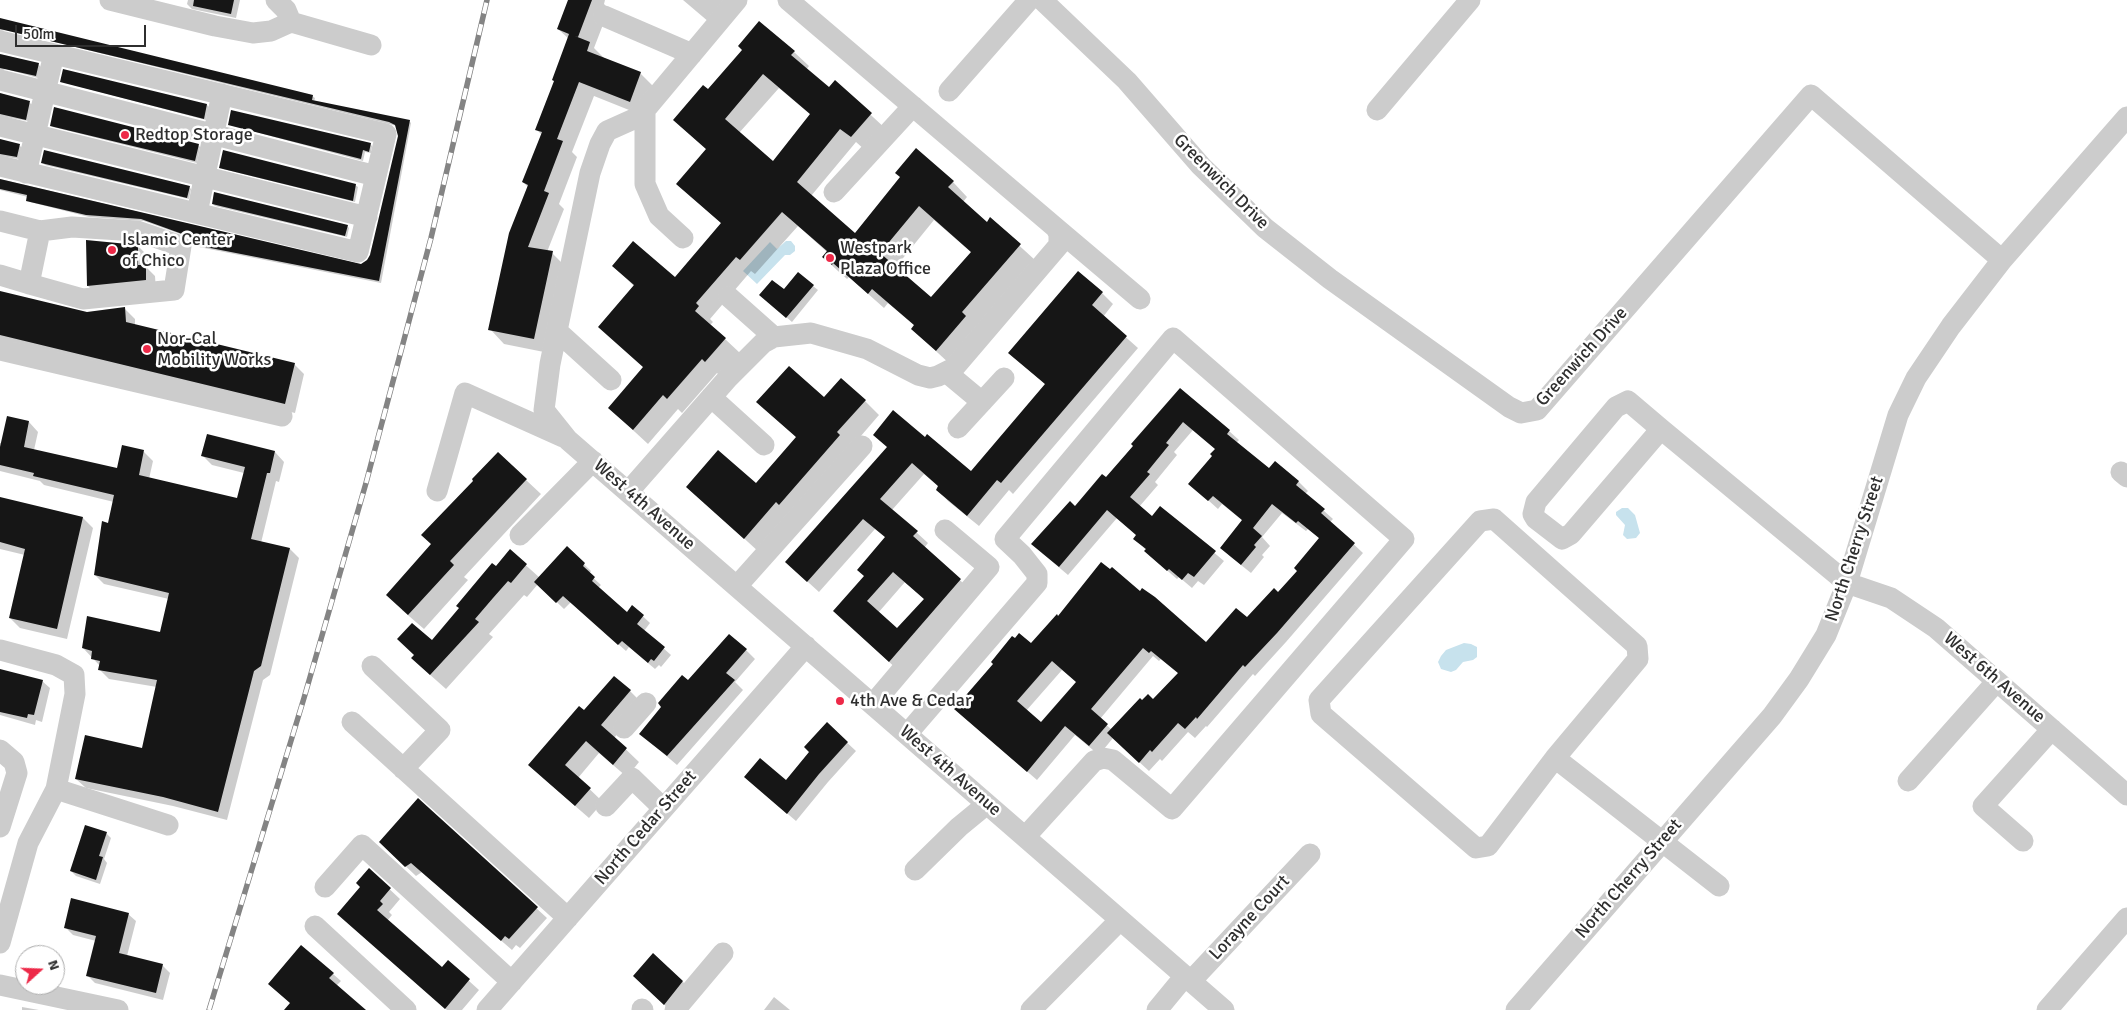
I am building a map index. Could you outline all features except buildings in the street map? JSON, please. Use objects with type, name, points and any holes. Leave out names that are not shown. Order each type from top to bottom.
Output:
[{"type":"street","points":[[110,0],[253,33],[271,31],[291,22],[371,45]]},
{"type":"street","points":[[276,0],[286,10],[291,22]]},
{"type":"street","points":[[611,380],[557,331],[590,173],[600,144],[608,131],[636,118],[646,110],[737,0]]},
{"type":"street","points":[[788,0],[1140,299]]},
{"type":"street","points":[[949,91],[1030,0]]},
{"type":"street","name":"Greenwich Drive","points":[[1042,0],[1127,81],[1201,166],[1265,228],[1330,279],[1521,413],[1537,410],[1811,95],[2002,260]]},
{"type":"street","points":[[1377,110],[1470,0]]},
{"type":"street","points":[[604,16],[692,54]]},
{"type":"street","points":[[0,41],[386,134],[358,252],[0,166]]},
{"type":"street","points":[[26,172],[54,54]]},
{"type":"street","points":[[0,80],[376,176]]},
{"type":"street","points":[[197,214],[222,94]]},
{"type":"street","points":[[834,192],[913,106]]},
{"type":"street","points":[[646,110],[645,184],[660,216],[683,238]]},
{"type":"street","name":"North Cherry Street","points":[[1516,1010],[1772,716],[1799,679],[1826,635],[1848,583],[1898,414],[1916,378],[1934,349],[2002,260],[2127,117]]},
{"type":"street","points":[[0,126],[367,217]]},
{"type":"street","points":[[0,221],[40,231],[72,227],[137,231],[181,246],[174,290],[83,299],[0,275]]},
{"type":"street","points":[[628,492],[711,397],[751,355],[774,337],[811,333],[867,349],[918,375],[930,378],[954,368],[1059,245],[1060,234],[1056,228]]},
{"type":"street","points":[[29,284],[40,231]]},
{"type":"street","points":[[730,297],[774,337]]},
{"type":"street","name":"West 4th Avenue","points":[[557,331],[544,410],[568,440],[1224,1010]]},
{"type":"street","points":[[907,734],[1037,583],[1038,574],[1005,539],[1173,338],[1404,539],[1172,809],[1113,760],[1103,758],[1094,762],[1025,837]]},
{"type":"street","points":[[0,350],[282,416]]},
{"type":"street","points":[[946,372],[982,402]]},
{"type":"street","points":[[958,428],[1004,378]]},
{"type":"street","points":[[437,491],[465,393],[568,440]]},
{"type":"street","points":[[711,397],[764,445]]},
{"type":"street","points":[[1661,428],[1571,534],[1562,539],[1536,519],[1533,514],[1536,502],[1616,407],[1628,402],[1661,428],[1848,583]]},
{"type":"street","points":[[737,586],[862,446]]},
{"type":"street","points":[[520,535],[593,461]]},
{"type":"street","points":[[1494,519],[1636,646],[1638,659],[1555,758],[1488,846],[1476,848],[1321,714],[1319,700],[1480,521],[1494,519]]},
{"type":"street","points":[[873,704],[989,567],[945,530]]},
{"type":"street","name":"West 6th Avenue","points":[[1848,583],[1891,598],[1936,628],[2127,795]]},
{"type":"street","name":"North Cedar Street","points":[[487,1010],[806,646]]},
{"type":"street","points":[[0,650],[56,665],[74,675],[75,694],[56,789],[28,843],[7,893],[0,943]]},
{"type":"street","points":[[372,666],[440,730],[404,769]]},
{"type":"street","points":[[1908,781],[1997,681]]},
{"type":"street","points":[[624,728],[646,703]]},
{"type":"street","points":[[352,722],[568,918]]},
{"type":"street","points":[[2023,842],[1983,806],[2052,729]]},
{"type":"street","points":[[0,750],[14,762],[17,773],[3,813],[28,843]]},
{"type":"street","points":[[1555,758],[1719,886]]},
{"type":"street","points":[[606,806],[632,778],[663,808]]},
{"type":"street","points":[[56,789],[168,825]]},
{"type":"street","points":[[915,870],[959,827],[987,804]]},
{"type":"street","points":[[325,887],[362,845],[512,982]]},
{"type":"street","name":"Lorayne Court","points":[[1157,1010],[1310,854]]},
{"type":"street","points":[[2047,1010],[2127,918]]},
{"type":"street","points":[[1031,1010],[1120,920]]},
{"type":"street","points":[[314,926],[406,1010]]},
{"type":"street","points":[[675,1010],[723,953]]},
{"type":"street","points":[[0,985],[118,1010]]},
{"type":"water","points":[[786,241],[791,241],[795,246],[795,251],[790,255],[785,255],[757,284],[743,271],[770,242],[777,249]]},
{"type":"water","points":[[1622,508],[1628,508],[1635,515],[1640,533],[1636,538],[1627,539],[1623,535],[1625,525],[1616,515],[1616,512]]},
{"type":"water","points":[[1464,643],[1477,647],[1477,657],[1463,662],[1456,670],[1451,672],[1441,669],[1438,662],[1446,650]]},
{"type":"railway","points":[[209,1010],[304,698],[366,483],[431,238],[487,0]]},
{"type":"place","name":"Redtop Storage","points":[[125,135]]},
{"type":"place","name":"Islamic Center of Chico","points":[[112,250]]},
{"type":"place","name":"Westpark Plaza Office","points":[[830,258]]},
{"type":"place","name":"Nor-Cal Mobility Works","points":[[147,349]]},
{"type":"place","name":"4th Ave & Cedar","points":[[840,701]]}]
